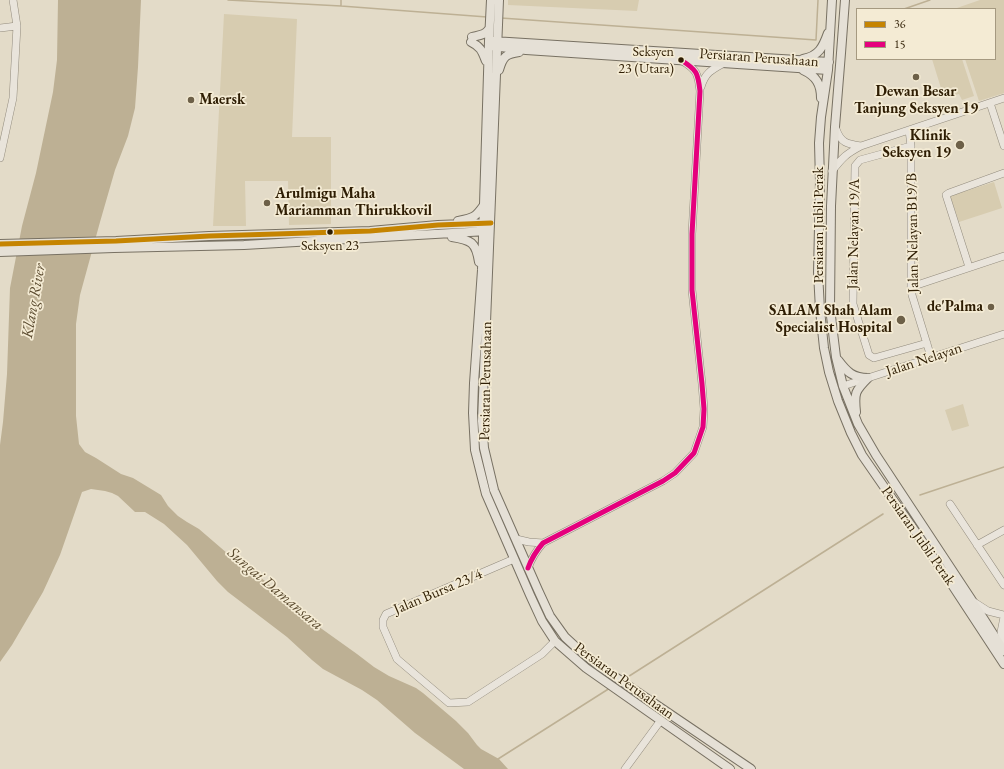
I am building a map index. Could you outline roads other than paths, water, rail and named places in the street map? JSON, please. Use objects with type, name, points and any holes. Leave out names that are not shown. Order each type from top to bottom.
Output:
[{"type":"main road","name":"Persiaran Perusahaan","points":[[491,0],[495,11]]},
{"type":"main road","name":"Persiaran Perusahaan","points":[[499,0],[495,11],[494,25],[489,43],[484,205],[487,227],[482,270],[473,413],[475,450],[486,494],[542,621],[555,641],[586,668],[730,769]]},
{"type":"main road","name":"Persiaran Jubli Perak","points":[[832,0],[830,66],[821,117],[819,143],[820,181],[818,272],[824,348],[829,372],[838,401],[862,455],[945,574],[1004,664]]},
{"type":"main road","name":"Persiaran Jubli Perak","points":[[845,0],[832,172],[830,247],[830,308],[836,356],[843,386],[858,424],[880,461],[1004,651]]},
{"type":"main road","points":[[821,117],[820,86],[808,72],[798,64],[821,50],[831,23]]},
{"type":"main road","name":"Persiaran Perusahaan","points":[[494,25],[498,44],[487,227],[482,421],[484,448],[494,490],[550,616],[565,637],[578,649],[630,687],[751,769]]},
{"type":"main road","points":[[488,66],[482,51],[472,39],[487,33],[494,25],[504,36],[526,46]]},
{"type":"main road","name":"Persiaran Perusahaan","points":[[489,43],[830,66]]},
{"type":"main road","name":"Persiaran Perusahaan","points":[[526,46],[724,63],[798,64]]},
{"type":"main road","points":[[495,102],[503,58],[526,46]]},
{"type":"main road","points":[[839,78],[830,66],[837,62],[842,53]]},
{"type":"main road","points":[[438,225],[475,216],[484,205]]},
{"type":"main road","points":[[115,244],[209,236],[370,231],[438,225],[487,227]]},
{"type":"main road","points":[[2,248],[115,244],[244,245],[436,234],[487,227]]},
{"type":"main road","points":[[436,234],[465,239],[472,243],[477,252],[482,270]]},
{"type":"main road","points":[[836,356],[843,367],[850,373],[861,378],[868,378]]},
{"type":"main road","points":[[858,424],[855,403],[856,394],[859,387],[868,378]]},
{"type":"main road","points":[[838,401],[838,392],[843,386]]},
{"type":"street","points":[[0,158],[13,98],[17,26],[13,0]]},
{"type":"street","points":[[0,28],[17,26]]},
{"type":"street","points":[[528,568],[531,558],[543,542],[656,484],[674,473],[694,453],[703,427],[704,409],[702,380],[692,290],[692,234],[700,91],[699,78],[696,72],[682,60]]},
{"type":"street","points":[[700,91],[706,75],[724,63]]},
{"type":"street","points":[[832,172],[841,159],[848,153],[861,146],[1004,98]]},
{"type":"street","points":[[990,103],[1004,146]]},
{"type":"street","points":[[835,127],[839,137],[845,143],[861,146]]},
{"type":"street","name":"Jalan Nelayan B19/B","points":[[909,130],[911,146],[911,287],[912,295],[931,357]]},
{"type":"street","name":"Jalan Nelayan 19/A","points":[[911,146],[860,160],[855,166],[853,304],[869,355],[874,358],[927,343]]},
{"type":"street","points":[[970,267],[946,195],[1004,173]]},
{"type":"street","points":[[911,287],[1004,256]]},
{"type":"street","name":"Jalan Nelayan","points":[[843,386],[1004,334]]},
{"type":"street","points":[[950,504],[1004,585]]},
{"type":"street","points":[[977,545],[1004,530]]},
{"type":"street","points":[[516,539],[529,542],[543,542]]},
{"type":"street","name":"Jalan Bursa 23/4","points":[[514,559],[386,614],[383,620],[384,627],[397,659],[450,703],[468,702],[542,654],[555,641]]},
{"type":"street","points":[[971,599],[988,611],[1004,616],[1000,632],[1004,645]]},
{"type":"street","points":[[625,769],[661,720]]},
{"type":"water","name":"Klang River","points":[[58,0],[141,0],[135,108],[128,136],[115,170],[80,295],[76,324],[76,416],[79,444],[85,452],[121,474],[133,478],[161,495],[168,506],[178,516],[199,529],[242,566],[249,569],[265,581],[308,619],[374,667],[423,693],[456,721],[481,749],[499,759],[508,769],[464,769],[415,733],[377,700],[362,690],[323,669],[287,637],[228,592],[187,545],[164,524],[145,512],[135,512],[118,496],[105,491],[91,489],[82,492],[60,555],[43,592],[12,645],[0,662],[0,445],[7,374],[10,288],[22,226],[36,173],[53,92],[57,60]]},
{"type":"waterway","points":[[228,0],[341,6],[487,17]]},
{"type":"waterway","points":[[341,0],[341,6]]},
{"type":"waterway","points":[[501,18],[816,40],[818,0]]},
{"type":"waterway","points":[[907,8],[930,0]]},
{"type":"waterway","points":[[920,495],[1004,467]]},
{"type":"waterway","points":[[623,680],[883,514]]},
{"type":"waterway","points":[[498,759],[610,688]]},
{"type":"place","name":"Seksyen 23 (Utara)","points":[[681,60]]},
{"type":"place","name":"Dewan Besar Tanjung Seksyen 19","points":[[916,77]]},
{"type":"place","name":"Maersk","points":[[191,100]]},
{"type":"place","name":"Klinik Seksyen 19","points":[[960,145]]},
{"type":"place","name":"Arulmigu Maha Mariamman Thirukkovil","points":[[267,203]]},
{"type":"place","name":"Seksyen 23","points":[[330,232]]},
{"type":"place","name":"de'Palma","points":[[991,307]]},
{"type":"place","name":"SALAM Shah Alam Specialist Hospital","points":[[901,320]]},
{"type":"water label","name":"Sungai Damansara","points":[[275,589]]}]
